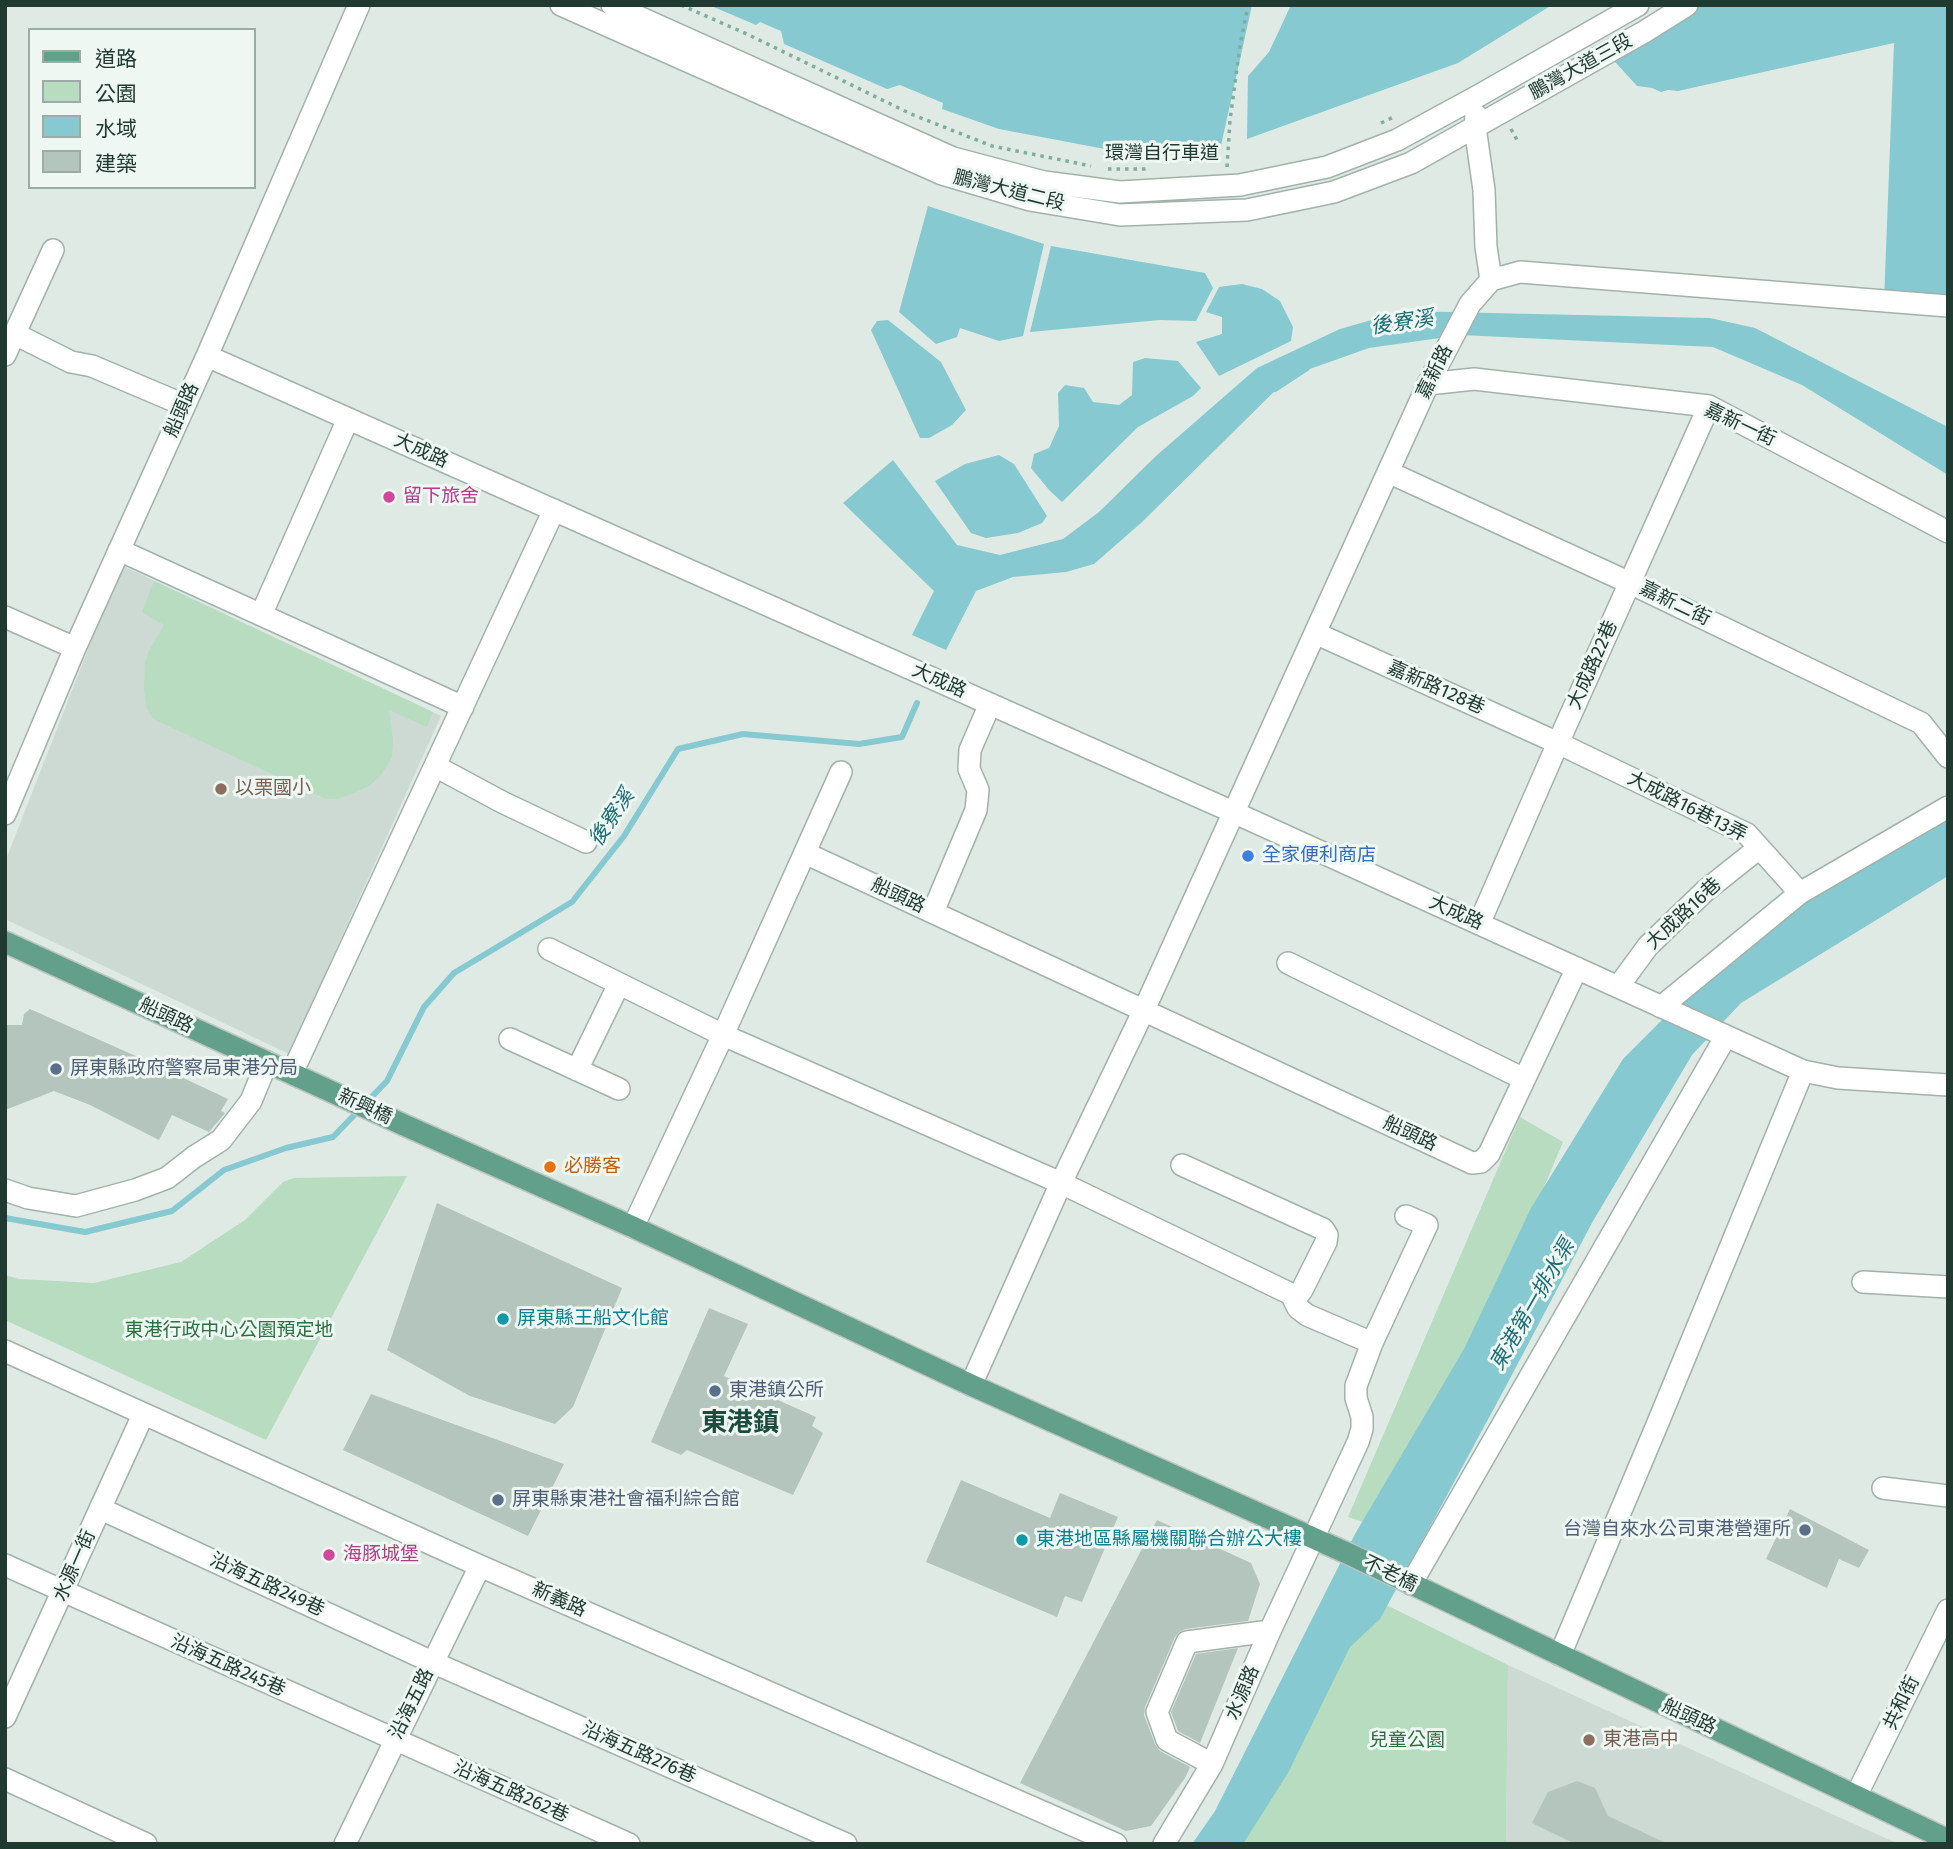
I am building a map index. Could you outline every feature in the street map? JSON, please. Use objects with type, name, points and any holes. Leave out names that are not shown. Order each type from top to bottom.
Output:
[{"type":"main road","name":"船頭路","points":[[5,942],[327,1089]]},
{"type":"main road","name":"新興橋","points":[[327,1089],[633,1227]]},
{"type":"main road","points":[[633,1227],[971,1385],[1312,1538]]},
{"type":"main road","name":"不老橋","points":[[1312,1538],[1421,1589]]},
{"type":"main road","name":"船頭路","points":[[1421,1589],[1948,1840]]},
{"type":"street","name":"船頭路","points":[[5,814],[75,648],[359,5]]},
{"type":"street","name":"鵬灣大道二段","points":[[561,5],[942,174],[1030,200],[1120,215],[1247,210],[1334,192],[1411,163],[1475,127]]},
{"type":"street","name":"鵬灣大道二段","points":[[612,5],[953,158],[1044,182],[1120,192],[1240,185],[1327,167],[1397,139],[1478,96]]},
{"type":"street","name":"鵬灣大道三段","points":[[1478,96],[1638,5]]},
{"type":"street","name":"鵬灣大道三段","points":[[1475,127],[1687,5]]},
{"type":"street","points":[[1478,96],[1475,127],[1491,280],[1520,272],[1948,306]]},
{"type":"street","points":[[54,250],[9,341],[71,362],[92,366],[184,405]]},
{"type":"street","name":"嘉新路","points":[[1233,812],[1432,375],[1470,304],[1491,280]]},
{"type":"street","name":"大成路","points":[[206,356],[1233,812],[1665,1009]]},
{"type":"street","name":"嘉新一街","points":[[1432,375],[1709,406],[1948,532]]},
{"type":"street","name":"大成路22巷","points":[[1479,924],[1709,406]]},
{"type":"street","points":[[261,614],[348,419]]},
{"type":"street","name":"嘉新二街","points":[[1388,471],[1630,583],[1921,723],[1948,757]]},
{"type":"street","points":[[292,1073],[554,510]]},
{"type":"street","points":[[119,550],[463,707]]},
{"type":"street","points":[[5,617],[75,648]]},
{"type":"street","name":"嘉新路128巷","points":[[1315,633],[1558,743]]},
{"type":"street","points":[[933,912],[976,810],[978,790],[969,769],[970,750],[990,704]]},
{"type":"street","name":"大成路16巷13弄","points":[[1558,743],[1747,834],[1800,893]]},
{"type":"street","points":[[436,766],[502,802],[586,842]]},
{"type":"street","points":[[633,1227],[841,772]]},
{"type":"street","points":[[1948,807],[1800,893],[1665,1009],[1803,1071],[1838,1078],[1948,1085]]},
{"type":"street","points":[[971,1385],[1061,1183],[1144,1010],[1233,812]]},
{"type":"street","name":"大成路16巷","points":[[1618,987],[1648,946],[1705,891],[1759,848]]},
{"type":"street","name":"船頭路","points":[[805,853],[1472,1163],[1481,1162],[1489,1154],[1577,968]]},
{"type":"street","points":[[549,949],[723,1035],[1061,1183],[1291,1294],[1298,1308],[1307,1315],[1372,1343]]},
{"type":"street","points":[[1288,963],[1524,1079]]},
{"type":"street","points":[[577,1070],[619,984]]},
{"type":"street","points":[[1421,1589],[1726,1036]]},
{"type":"street","points":[[510,1040],[620,1088]]},
{"type":"street","points":[[5,1190],[28,1198],[76,1206],[167,1178],[221,1140],[251,1101],[267,1062]]},
{"type":"street","points":[[1560,1655],[1803,1071]]},
{"type":"street","points":[[1182,1165],[1323,1228],[1327,1235],[1326,1242],[1303,1290],[1295,1299]]},
{"type":"street","name":"水源路","points":[[1164,1844],[1212,1764],[1312,1538],[1358,1442],[1362,1417],[1356,1398],[1356,1386],[1372,1343],[1427,1225],[1406,1216]]},
{"type":"street","points":[[1863,1282],[1948,1287]]},
{"type":"street","name":"新義路","points":[[5,1351],[480,1566],[1116,1844]]},
{"type":"street","name":"水源一街","points":[[5,1717],[143,1415]]},
{"type":"street","points":[[1883,1488],[1948,1496]]},
{"type":"street","name":"沿海五路249巷","points":[[101,1508],[432,1662]]},
{"type":"street","name":"沿海五路245巷","points":[[5,1566],[394,1740]]},
{"type":"street","name":"沿海五路","points":[[345,1844],[480,1566]]},
{"type":"street","name":"共和街","points":[[1856,1796],[1948,1610]]},
{"type":"street","points":[[1212,1764],[1167,1740],[1157,1712],[1186,1643],[1270,1631]]},
{"type":"street","name":"沿海五路276巷","points":[[432,1662],[818,1838],[846,1844]]},
{"type":"street","name":"沿海五路262巷","points":[[394,1740],[629,1844]]},
{"type":"street","points":[[5,1779],[146,1844]]},
{"type":"path","name":"環灣自行車道","points":[[681,5],[911,114],[992,146],[1102,169],[1158,169]]},
{"type":"path","points":[[1240,185],[1227,168],[1230,120],[1248,5]]},
{"type":"path","points":[[1373,127],[1398,115]]},
{"type":"shaded area","name":"以栗國小","points":[[121,565],[441,716],[289,1054],[5,919],[5,862]]},
{"type":"shaded area","name":"東港高中","points":[[1508,1665],[1832,1814],[1899,1844],[1506,1844]]},
{"type":"green space","points":[[154,581],[433,712],[427,727],[389,710],[392,757],[381,775],[369,786],[354,793],[338,799],[326,799],[153,719],[147,708],[144,691],[145,662],[164,625],[142,612]]},
{"type":"green space","points":[[1520,1117],[1563,1142],[1530,1220],[1461,1370],[1366,1523],[1348,1517]]},
{"type":"green space","name":"東港行政中心公園預定地","points":[[407,1176],[266,1440],[5,1320],[5,1275],[19,1279],[94,1283],[181,1262],[245,1220],[283,1182],[294,1178]]},
{"type":"green space","name":"兒童公園","points":[[1372,1598],[1508,1665],[1506,1844],[1230,1844]]},
{"type":"water","points":[[709,5],[1252,5],[1220,150],[1126,153],[999,129],[942,109],[943,103],[900,85],[887,89],[784,44],[781,31],[760,22],[756,25]]},
{"type":"water","points":[[1291,5],[1552,5],[1458,63],[1247,139],[1248,76],[1269,52]]},
{"type":"water","points":[[1684,5],[1948,5],[1948,306],[1884,301],[1894,43],[1678,91],[1661,92],[1637,86],[1607,53]]},
{"type":"water","points":[[928,206],[1044,244],[1023,336],[999,341],[960,328],[957,337],[936,344],[899,312]]},
{"type":"water","points":[[1051,246],[1205,273],[1213,288],[1196,321],[1160,320],[1030,332]]},
{"type":"water","points":[[1242,284],[1262,289],[1280,301],[1293,327],[1291,341],[1219,376],[1196,342],[1222,334],[1222,317],[1206,312],[1219,287]]},
{"type":"water","points":[[1403,311],[1710,318],[1755,328],[1948,427],[1948,475],[1802,385],[1713,347],[1461,335],[1369,348],[1290,376],[1141,523],[1094,564],[1066,572],[1013,577],[976,591],[946,650],[912,635],[934,591],[843,503],[893,460],[957,545],[1000,555],[1063,539],[1099,512],[1156,456],[1257,368],[1340,329]]},
{"type":"water","points":[[888,320],[941,362],[966,410],[952,425],[929,438],[920,438],[871,330],[877,321]]},
{"type":"water","points":[[1145,358],[1178,361],[1201,388],[1193,396],[1138,427],[1062,502],[1031,468],[1034,454],[1049,448],[1059,426],[1058,393],[1065,385],[1084,388],[1093,402],[1119,405],[1132,395],[1133,362]]},
{"type":"water","points":[[999,455],[1014,464],[1047,516],[1042,523],[1018,533],[986,538],[971,533],[935,481],[965,464]]},
{"type":"water","name":"東港第一排水渠","points":[[1948,819],[1948,876],[1741,1003],[1692,1055],[1593,1221],[1380,1619],[1350,1647],[1288,1773],[1243,1844],[1192,1844],[1215,1811],[1355,1534],[1464,1349],[1531,1208],[1623,1059],[1692,990],[1811,895]]},
{"type":"building","points":[[30,1009],[165,1069],[170,1066],[176,1069],[179,1076],[228,1099],[221,1111],[225,1113],[209,1132],[172,1115],[159,1140],[90,1105],[54,1091],[5,1110],[5,1025],[22,1025],[24,1014]]},
{"type":"building","name":"屏東縣王船文化館","points":[[437,1203],[622,1288],[573,1407],[555,1424],[470,1396],[387,1350]]},
{"type":"building","name":"東港鎮公所","points":[[709,1308],[748,1324],[724,1376],[816,1417],[812,1426],[823,1433],[793,1495],[687,1450],[681,1455],[651,1442]]},
{"type":"building","name":"屏東縣東港社會福利綜合館","points":[[371,1394],[564,1464],[528,1536],[343,1450]]},
{"type":"building","name":"東港地區縣屬機關聯合辦公大樓","points":[[961,1480],[1050,1518],[1060,1493],[1118,1517],[1082,1602],[1065,1596],[1057,1617],[926,1562]]},
{"type":"building","name":"台灣自來水公司東港營運所","points":[[1790,1509],[1869,1550],[1859,1568],[1839,1559],[1827,1588],[1766,1559]]},
{"type":"building","points":[[1157,1520],[1251,1563],[1260,1584],[1248,1621],[1185,1629],[1175,1637],[1144,1715],[1160,1751],[1190,1767],[1151,1826],[1126,1831],[1020,1783]]},
{"type":"building","points":[[1238,1648],[1200,1743],[1178,1731],[1171,1712],[1196,1654]]},
{"type":"building","points":[[1577,1781],[1595,1788],[1608,1816],[1668,1844],[1575,1844],[1532,1823],[1548,1792]]},
{"type":"waterway","name":"後寮溪","points":[[1275,389],[1307,368]]},
{"type":"waterway","name":"後寮溪","points":[[5,1218],[85,1232],[172,1211],[224,1170],[286,1148],[333,1137],[387,1081],[424,1007],[454,973],[572,902],[624,836],[678,749],[743,734],[859,744],[902,737],[917,703]]},
{"type":"place","name":"留下旅舍","points":[[389,497]]},
{"type":"place","name":"以栗國小","points":[[221,789]]},
{"type":"place","name":"全家便利商店","points":[[1248,856]]},
{"type":"place","name":"屏東縣政府警察局東港分局","points":[[56,1069]]},
{"type":"place","name":"必勝客","points":[[550,1167]]},
{"type":"place","name":"屏東縣王船文化館","points":[[503,1319]]},
{"type":"place","name":"東港鎮公所","points":[[715,1391]]},
{"type":"place","name":"屏東縣東港社會福利綜合館","points":[[498,1500]]},
{"type":"place","name":"台灣自來水公司東港營運所","points":[[1805,1530]]},
{"type":"place","name":"東港地區縣屬機關聯合辦公大樓","points":[[1022,1540]]},
{"type":"place","name":"海豚城堡","points":[[329,1555]]},
{"type":"place","name":"東港高中","points":[[1589,1740]]},
{"type":"district","name":"東港鎮","points":[[740,1424]]}]
